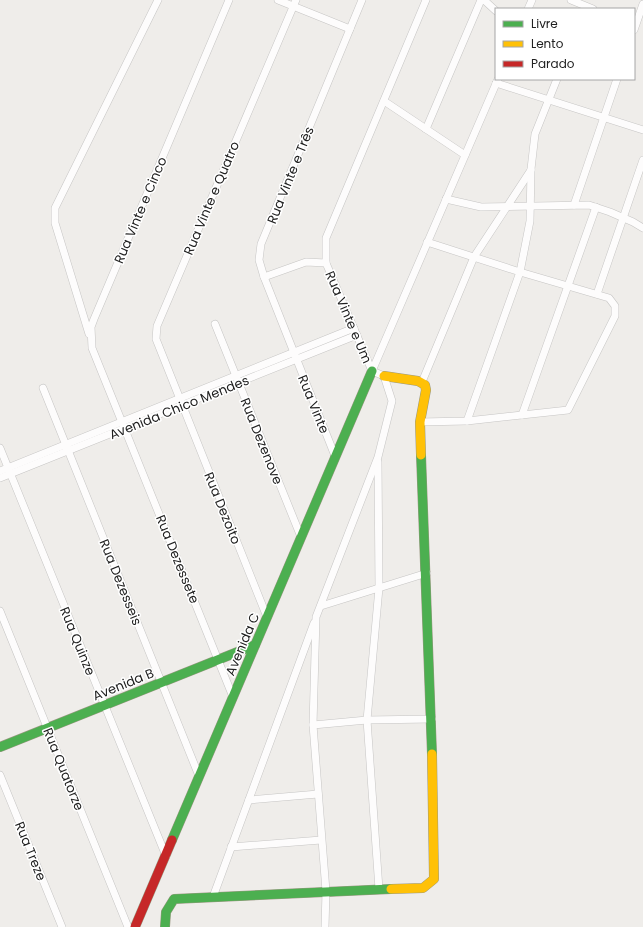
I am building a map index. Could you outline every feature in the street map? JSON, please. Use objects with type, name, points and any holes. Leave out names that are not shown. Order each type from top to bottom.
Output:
[{"type":"street","points":[[91,338],[55,223],[55,208],[158,0]]},
{"type":"street","name":"Rua Vinte e Cinco","points":[[124,425],[92,348],[91,338],[94,319],[229,0]]},
{"type":"street","points":[[278,0],[294,3],[350,29]]},
{"type":"street","name":"Rua Vinte e Três","points":[[294,356],[264,277],[259,260],[261,244],[362,0]]},
{"type":"street","points":[[264,277],[306,262],[326,263],[326,238],[426,0]]},
{"type":"street","points":[[426,129],[481,0]]},
{"type":"street","points":[[484,0],[495,10]]},
{"type":"street","points":[[571,0],[589,6]]},
{"type":"street","name":"Rua Vinte e Quatro","points":[[180,402],[156,339],[157,326],[294,3]]},
{"type":"street","points":[[637,26],[643,4]]},
{"type":"street","points":[[467,421],[520,272],[530,221],[531,169],[535,134],[557,80]]},
{"type":"street","points":[[574,205],[617,80]]},
{"type":"street","points":[[422,382],[384,376],[372,371],[497,81],[643,130]]},
{"type":"street","points":[[384,101],[465,155]]},
{"type":"street","points":[[597,294],[643,160]]},
{"type":"street","points":[[165,927],[168,904],[174,899],[326,891],[423,888],[434,879],[432,719],[420,422],[426,390],[422,382],[474,257],[531,169]]},
{"type":"street","points":[[446,199],[481,207],[589,205],[623,217],[643,228]]},
{"type":"street","points":[[522,415],[596,207]]},
{"type":"street","points":[[420,422],[467,421],[568,410],[616,316],[615,306],[609,298],[520,272],[427,242]]},
{"type":"street","name":"Rua Vinte e Um","points":[[326,263],[372,371]]},
{"type":"street","name":"Rua Dezenove","points":[[214,324],[301,537]]},
{"type":"street","name":"Avenida Chico Mendes","points":[[0,478],[9,471],[355,331]]},
{"type":"street","name":"Rua Vinte","points":[[294,356],[335,456]]},
{"type":"street","name":"Avenida C","points":[[135,927],[372,371]]},
{"type":"street","points":[[213,897],[316,617],[378,457],[392,401],[384,376]]},
{"type":"street","name":"Rua Dezesseis","points":[[43,388],[199,776]]},
{"type":"street","name":"Rua Dezoito","points":[[180,402],[267,617]]},
{"type":"street","name":"Rua Dezessete","points":[[124,425],[233,697]]},
{"type":"street","name":"Rua Quinze","points":[[0,448],[166,856]]},
{"type":"street","points":[[378,457],[378,588],[367,720],[379,889]]},
{"type":"street","name":"Avenida Chico Mendes","points":[[0,471],[9,471]]},
{"type":"street","points":[[321,606],[427,573]]},
{"type":"street","name":"Rua Quatorze","points":[[0,611],[128,927]]},
{"type":"street","points":[[316,617],[313,725],[326,891],[325,927]]},
{"type":"street","name":"Avenida B","points":[[0,747],[255,645]]},
{"type":"street","points":[[313,725],[367,720],[432,719]]},
{"type":"street","name":"Rua Treze","points":[[0,775],[62,927]]},
{"type":"street","points":[[249,800],[318,794]]},
{"type":"street","points":[[231,847],[321,840]]},
{"type":"traffic: fast","points":[[172,840],[372,371]]},
{"type":"traffic: fast","points":[[421,455],[432,754]]},
{"type":"traffic: fast","points":[[0,747],[255,645]]},
{"type":"traffic: fast","points":[[165,927],[166,912],[174,899],[391,889]]},
{"type":"traffic: slow","points":[[384,376],[418,381],[425,385],[426,390],[420,422],[421,455]]},
{"type":"traffic: slow","points":[[391,889],[423,888],[434,879],[432,754]]},
{"type":"traffic: jam","points":[[135,927],[172,840]]}]
